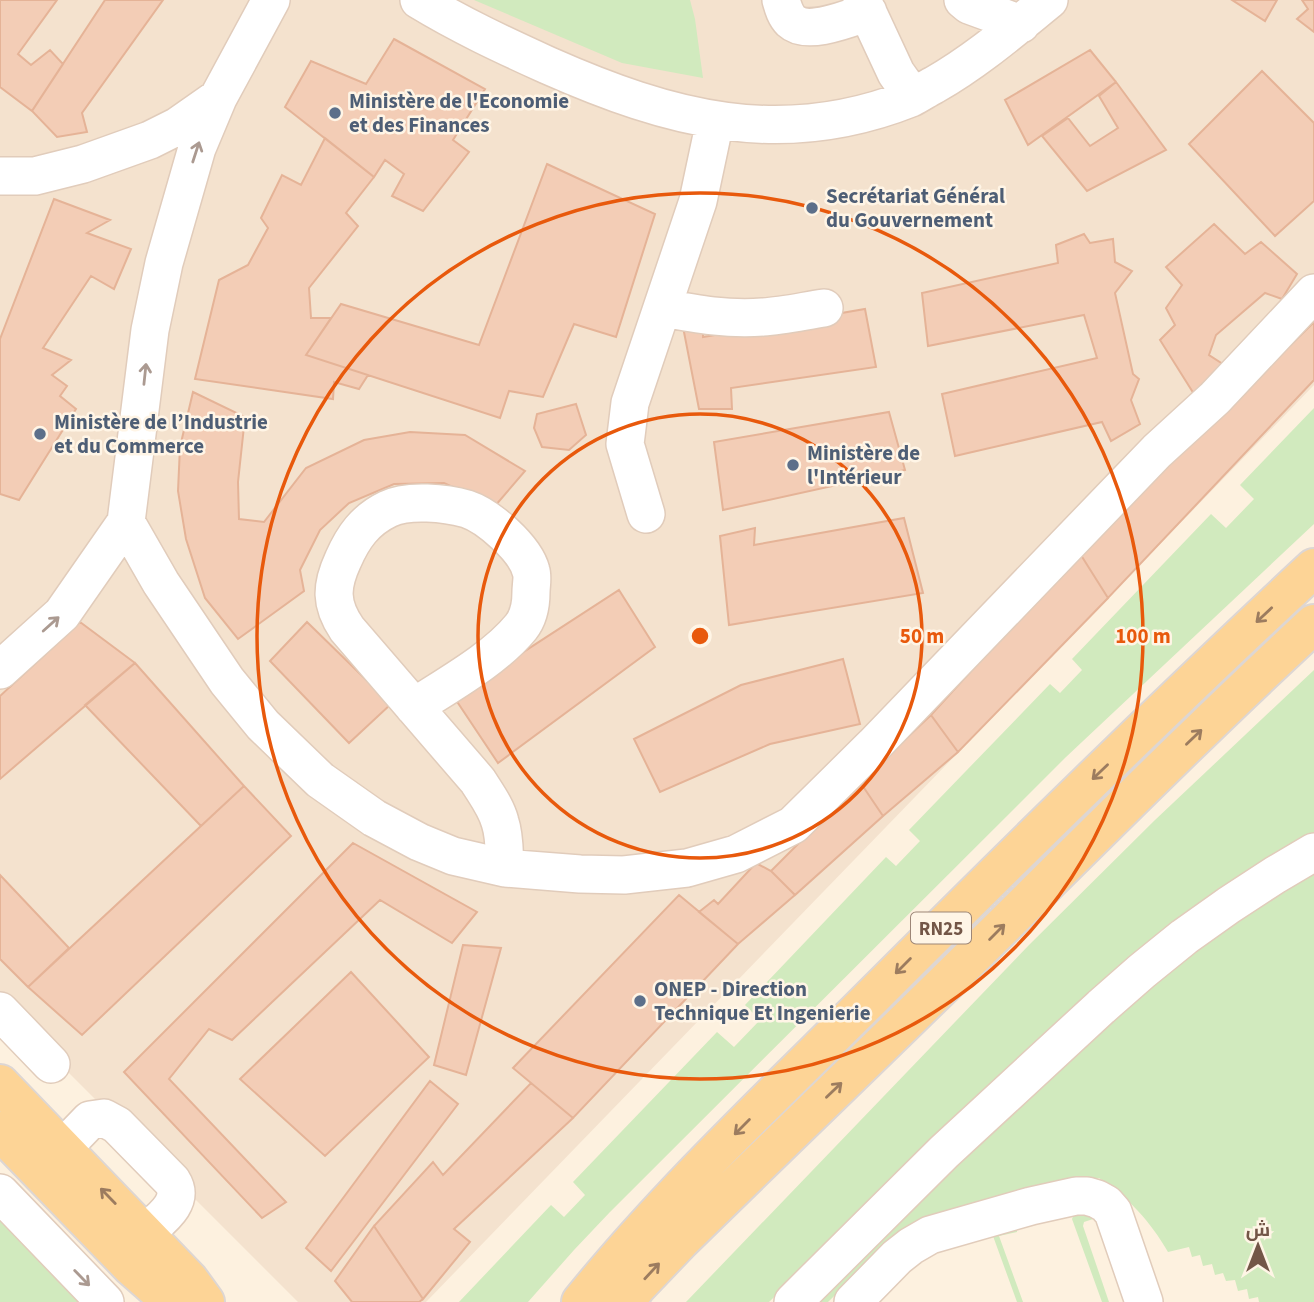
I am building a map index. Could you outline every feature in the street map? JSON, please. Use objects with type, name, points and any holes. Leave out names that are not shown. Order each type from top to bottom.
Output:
[{"type":"main road","name":"RN25","points":[[581,1302],[664,1206],[744,1125],[1076,794],[1314,568]]},
{"type":"main road","name":"RN25","points":[[625,1302],[680,1241],[1131,798],[1314,624]]},
{"type":"main road","points":[[0,1084],[62,1149],[138,1250],[144,1289],[153,1302]]},
{"type":"main road","points":[[0,1131],[189,1295],[213,1290],[230,1302]]},
{"type":"street","points":[[0,670],[62,614],[126,522],[150,330],[164,263],[197,148],[218,98],[271,0]]},
{"type":"street","points":[[419,0],[512,49],[592,85],[655,107],[715,121],[768,125],[815,124],[846,118],[912,97],[953,74],[1049,0]]},
{"type":"street","points":[[781,0],[783,9],[792,22],[804,27],[821,26],[865,6],[896,73],[912,97]]},
{"type":"street","points":[[962,0],[1021,24]]},
{"type":"street","points":[[0,176],[35,176],[83,164],[150,140],[218,98]]},
{"type":"street","points":[[646,514],[625,444],[630,403],[698,201],[715,121]]},
{"type":"street","points":[[126,522],[161,583],[227,681],[263,725],[320,780],[374,818],[419,842],[453,856],[505,869],[624,875],[687,868],[736,854],[793,825],[1157,452],[1215,398],[1314,293]]},
{"type":"street","points":[[663,308],[734,318],[764,317],[824,308]]},
{"type":"street","points":[[414,707],[500,649],[523,625],[531,605],[532,571],[519,547],[499,528],[470,510],[443,504],[414,503],[390,508],[369,522],[353,538],[335,577],[334,601],[338,617],[347,629],[414,707],[478,781],[500,821],[505,869]]},
{"type":"street","points":[[793,1302],[944,1152],[1132,980],[1184,937],[1229,905],[1314,852]]},
{"type":"street","points":[[0,1011],[51,1064]]},
{"type":"street","points":[[62,1149],[90,1120],[104,1118],[117,1125],[176,1186],[176,1201],[138,1250]]},
{"type":"street","points":[[0,1194],[105,1302]]},
{"type":"street","points":[[853,1302],[897,1257],[930,1235],[1031,1206],[1087,1196],[1106,1204],[1113,1212],[1144,1302]]},
{"type":"shaded area","points":[[0,0],[1314,0],[1314,385],[426,1302],[298,1302],[0,1004]]},
{"type":"green space","points":[[474,0],[690,0],[703,78],[622,63]]},
{"type":"green space","points":[[1314,408],[1314,524],[1066,757],[610,1212],[528,1302],[459,1302],[551,1205],[564,1217],[585,1195],[573,1182],[717,1032],[734,1047],[760,1020],[745,1005],[886,857],[896,866],[920,841],[909,830],[1050,684],[1060,693],[1082,670],[1072,659],[1211,514],[1226,528],[1254,499],[1240,485]]},
{"type":"green space","points":[[1314,670],[1314,840],[928,1147],[769,1302],[686,1302],[1029,945],[1155,820]]},
{"type":"green space","points":[[1314,868],[1314,1302],[1259,1302],[1258,1297],[1249,1299],[1247,1289],[1238,1291],[1235,1280],[1226,1281],[1223,1273],[1215,1275],[1212,1264],[1203,1266],[1200,1255],[1192,1257],[1189,1247],[1168,1252],[1138,1211],[1099,1178],[905,1227],[828,1302],[810,1302],[970,1145],[990,1135],[1080,1043],[1183,955]]},
{"type":"green space","points":[[1074,1214],[1102,1216],[1084,1222],[1083,1226],[1109,1302],[1102,1302],[1072,1219]]},
{"type":"green space","points":[[0,1221],[80,1302],[0,1302]]},
{"type":"green space","points":[[1017,1229],[1017,1232],[999,1236],[1023,1302],[1017,1302],[993,1236]]},
{"type":"building","points":[[0,0],[57,0],[18,54],[31,65],[50,50],[63,64],[32,111],[0,87]]},
{"type":"building","points":[[105,0],[163,0],[82,113],[87,132],[57,137],[32,111]]},
{"type":"building","points":[[1232,0],[1277,0],[1265,21]]},
{"type":"building","points":[[1302,0],[1314,0],[1314,32],[1297,19],[1308,9]]},
{"type":"building","points":[[394,39],[485,89],[453,140],[469,152],[423,211],[392,196],[404,174],[385,160],[374,177],[285,107],[311,61],[366,84]]},
{"type":"building","points":[[1090,50],[1116,82],[1028,145],[1005,100]]},
{"type":"building","points":[[1262,71],[1314,123],[1314,201],[1275,236],[1189,144]]},
{"type":"building","points":[[1116,82],[1166,150],[1087,191],[1042,136],[1068,118],[1090,146],[1118,128],[1099,96]]},
{"type":"building","points":[[325,138],[374,177],[346,213],[358,226],[309,288],[311,318],[331,318],[306,355],[368,375],[359,389],[334,382],[333,399],[195,379],[219,280],[248,265],[268,228],[261,218],[282,175],[301,185]]},
{"type":"building","points":[[547,164],[655,214],[616,337],[574,324],[543,397],[509,391],[500,418],[306,355],[341,304],[479,345]]},
{"type":"building","points":[[54,199],[110,220],[87,233],[131,249],[114,289],[91,276],[43,348],[71,360],[52,375],[67,386],[60,396],[76,409],[19,500],[0,494],[0,339]]},
{"type":"building","points":[[1214,224],[1245,254],[1261,242],[1297,274],[1282,299],[1265,293],[1216,335],[1209,355],[1229,368],[1194,394],[1160,340],[1175,325],[1166,308],[1182,285],[1166,267]]},
{"type":"building","points":[[1084,234],[1090,243],[1113,239],[1115,262],[1132,271],[1115,293],[1133,374],[1139,379],[1131,400],[1140,424],[1111,441],[1102,422],[955,456],[942,394],[1097,358],[1084,315],[928,346],[922,293],[1058,263],[1056,245]]},
{"type":"building","points":[[865,309],[876,367],[731,388],[732,409],[699,409],[683,327],[703,322],[703,337]]},
{"type":"building","points":[[1314,322],[1314,380],[1108,598],[1079,552]]},
{"type":"building","points":[[193,392],[245,417],[238,482],[239,519],[264,522],[306,468],[364,440],[410,432],[465,435],[525,471],[495,506],[444,483],[394,484],[349,503],[320,530],[300,570],[304,591],[238,639],[205,598],[186,539],[178,491],[180,447]]},
{"type":"building","points":[[576,404],[586,435],[569,450],[542,447],[534,428],[537,414]]},
{"type":"building","points":[[889,412],[905,470],[723,510],[714,442]]},
{"type":"building","points":[[904,518],[923,593],[729,625],[720,536],[755,528],[754,545]]},
{"type":"building","points":[[1079,552],[1108,598],[958,752],[931,715]]},
{"type":"building","points":[[619,590],[655,647],[498,763],[454,697]]},
{"type":"building","points":[[80,622],[135,663],[0,779],[0,696]]},
{"type":"building","points":[[307,622],[391,704],[349,743],[270,661]]},
{"type":"building","points":[[843,659],[860,724],[770,744],[660,792],[634,739],[741,685]]},
{"type":"building","points":[[135,663],[244,786],[201,826],[85,705]]},
{"type":"building","points":[[931,715],[958,752],[883,816],[860,782]]},
{"type":"building","points":[[860,782],[883,816],[795,895],[771,871]]},
{"type":"building","points":[[244,786],[291,836],[82,1035],[28,987]]},
{"type":"building","points":[[353,843],[477,912],[452,943],[380,900],[232,1040],[209,1029],[169,1079],[286,1202],[262,1218],[124,1072]]},
{"type":"building","points":[[756,863],[771,871],[795,895],[738,944],[699,912],[714,900],[718,904]]},
{"type":"building","points":[[0,875],[69,948],[28,987],[0,959]]},
{"type":"building","points":[[679,895],[738,944],[573,1118],[513,1068]]},
{"type":"building","points":[[463,945],[501,948],[466,1075],[434,1065]]},
{"type":"building","points":[[351,972],[429,1057],[325,1156],[240,1079]]},
{"type":"building","points":[[430,1081],[458,1104],[331,1271],[306,1248]]},
{"type":"building","points":[[531,1083],[573,1118],[454,1229],[470,1242],[423,1299],[374,1226],[433,1162],[443,1175]]},
{"type":"building","points":[[374,1226],[423,1299],[419,1302],[352,1302],[335,1281]]},
{"type":"place","name":"Ministère de l'Economie et des Finances","points":[[335,113]]},
{"type":"place","name":"Secrétariat Général du Gouvernement","points":[[812,208]]},
{"type":"place","name":"Ministère de l’Industrie et du Commerce","points":[[40,434]]},
{"type":"place","name":"Ministère de l'Intérieur","points":[[793,465]]},
{"type":"place","name":"ONEP - Direction Technique Et Ingenierie","points":[[640,1001]]}]
